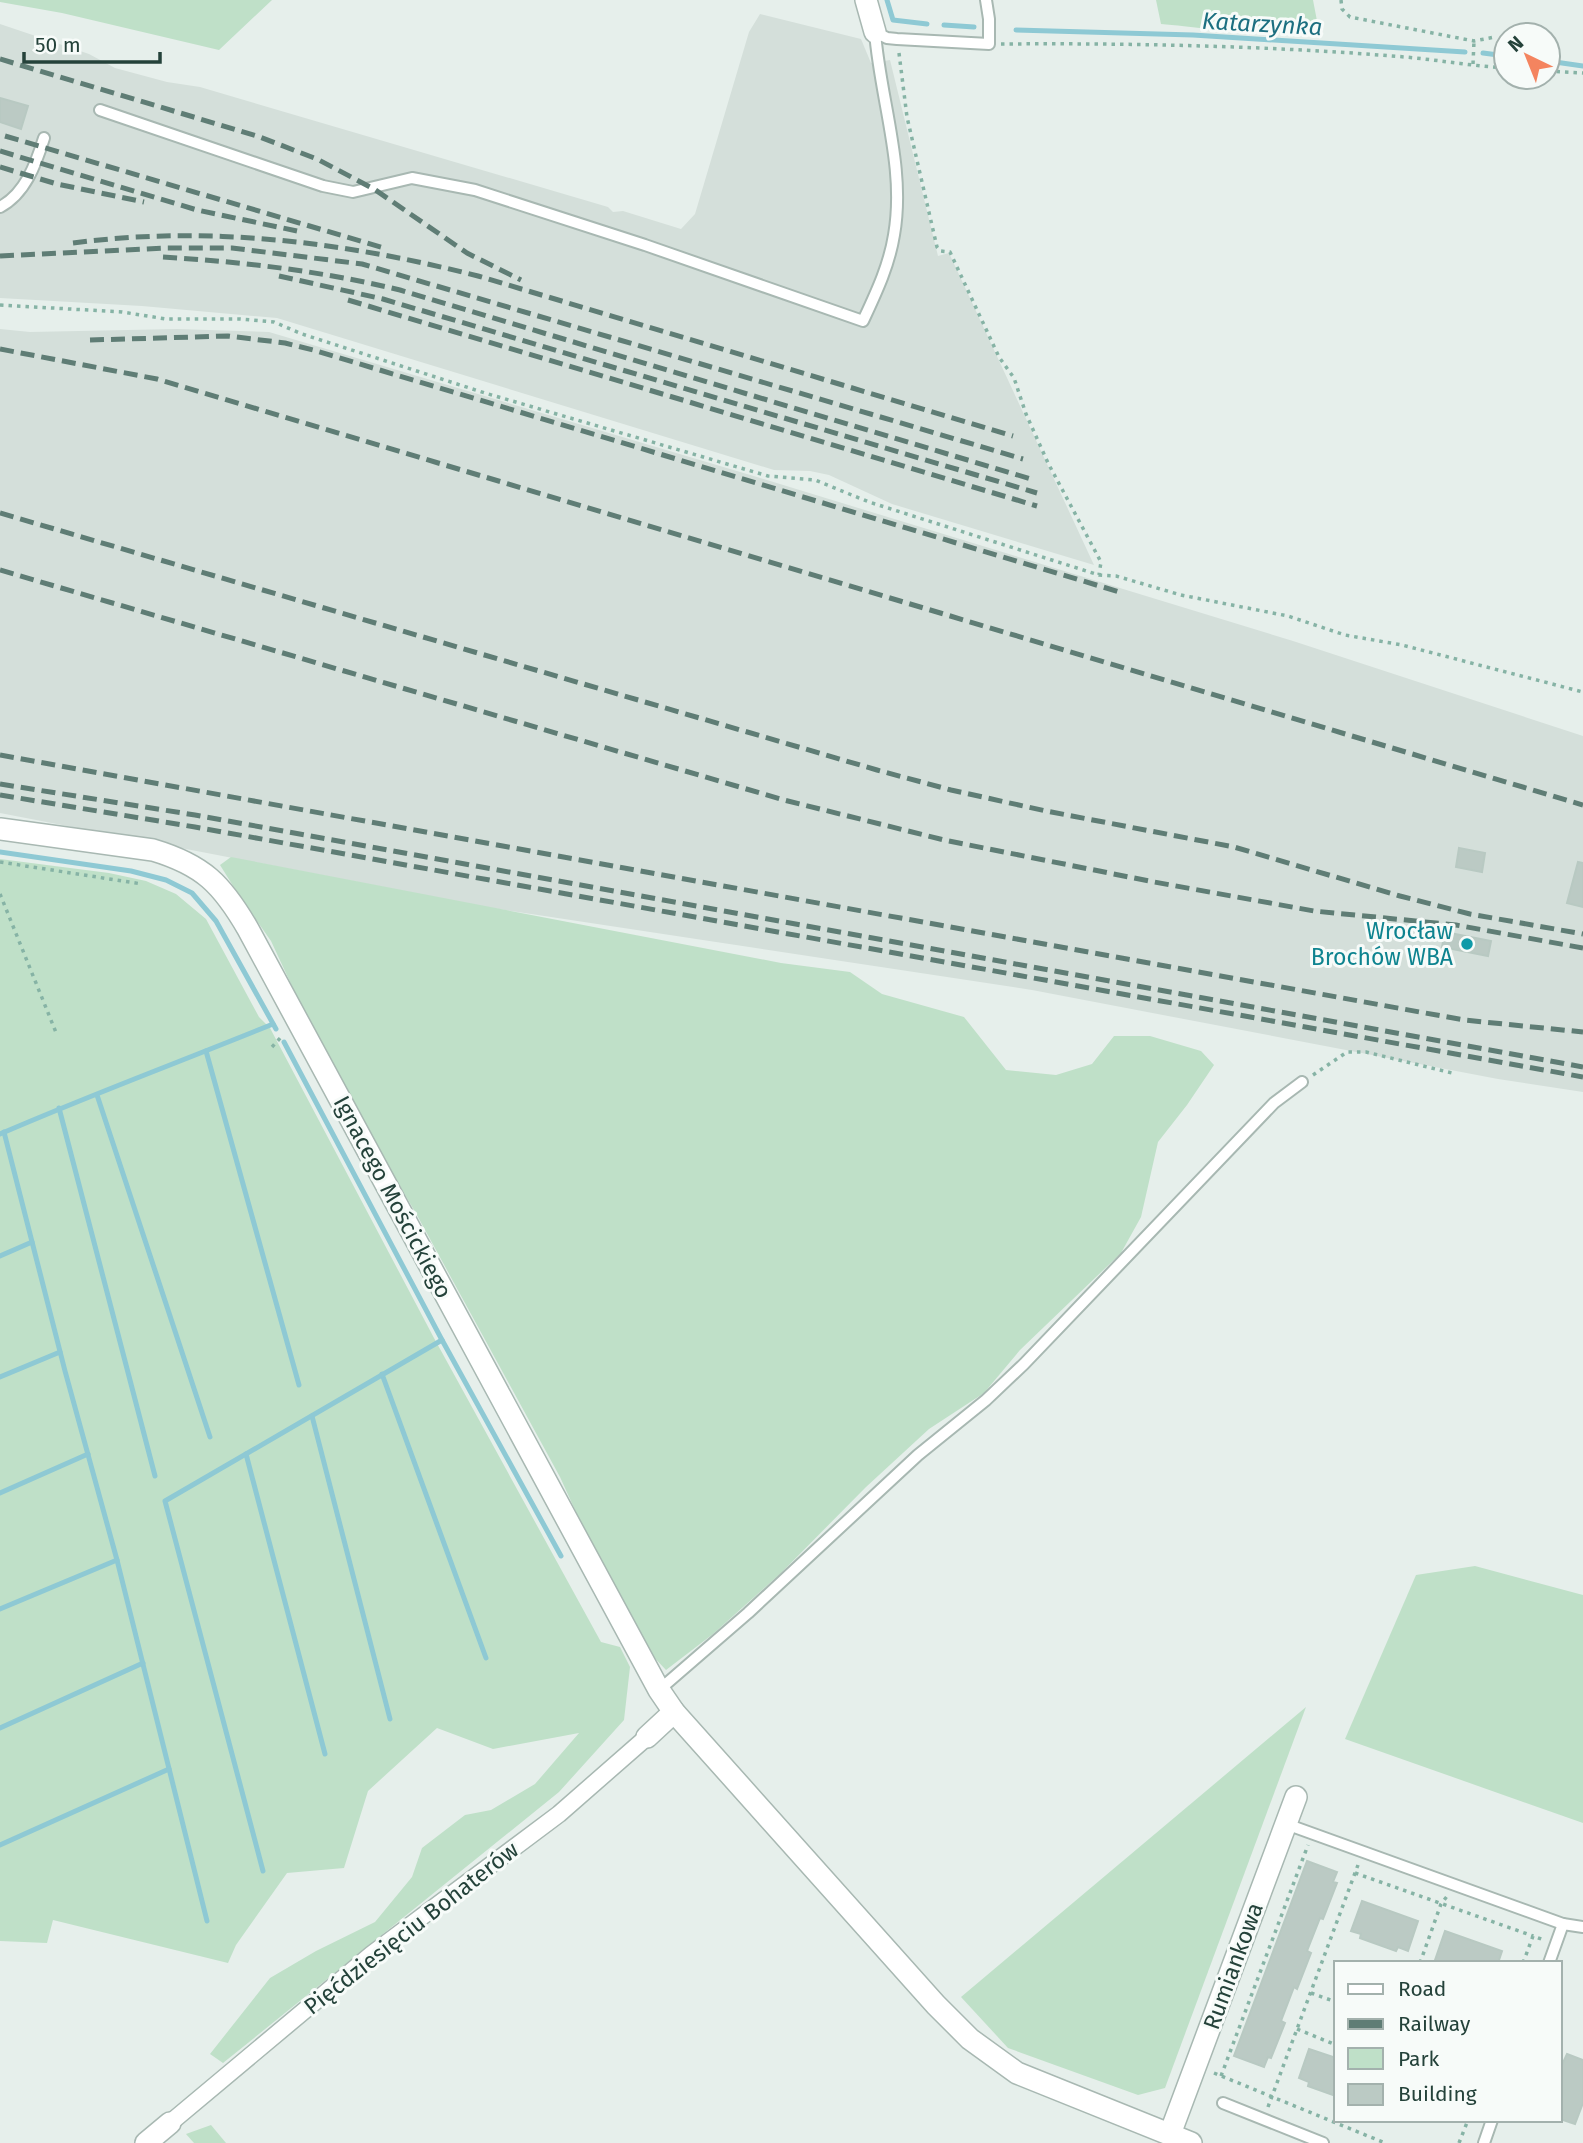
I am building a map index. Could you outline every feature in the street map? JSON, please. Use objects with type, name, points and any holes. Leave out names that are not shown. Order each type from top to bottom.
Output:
[{"type":"street","points":[[866,0],[875,32]]},
{"type":"street","name":"Ignacego Mościckiego","points":[[0,829],[153,850],[175,856],[198,867],[223,891],[242,920],[659,1690],[674,1712],[936,2005],[970,2039],[1017,2073],[1191,2143]]},
{"type":"street","name":"Pięćdziesięciu Bohaterów","points":[[146,2143],[372,1954],[559,1814],[674,1712]]},
{"type":"street","name":"Rumiankowa","points":[[1170,2134],[1296,1797]]},
{"type":"lane","points":[[875,32],[887,38],[989,44],[986,0]]},
{"type":"lane","points":[[100,110],[323,186],[353,192],[412,178],[475,190],[863,321],[883,278],[892,245],[897,184],[877,62],[875,32]]},
{"type":"lane","points":[[0,207],[16,196],[36,161],[44,138]]},
{"type":"lane","points":[[659,1690],[748,1614],[918,1455],[986,1400],[1143,1242],[1274,1103],[1302,1082]]},
{"type":"lane","points":[[1286,1824],[1563,1924],[1583,1927]]},
{"type":"lane","points":[[1550,1961],[1563,1924]]},
{"type":"lane","points":[[1223,2102],[1323,2143]]},
{"type":"lane","points":[[1484,2143],[1491,2122]]},
{"type":"path","points":[[1341,0],[1342,9],[1350,17],[1474,41],[1492,38]]},
{"type":"path","points":[[897,39],[904,74],[907,117],[937,247],[940,251],[950,252],[999,357],[1014,378],[1026,414],[1048,463],[1101,562],[1099,575]]},
{"type":"path","points":[[1472,64],[1474,41]]},
{"type":"path","points":[[989,44],[1185,46],[1405,57],[1492,66]]},
{"type":"path","points":[[1562,72],[1583,73]]},
{"type":"path","points":[[0,305],[122,312],[166,319],[274,322],[302,334],[485,393],[768,476],[814,480],[869,502],[1099,575],[1116,576],[1181,595],[1288,616],[1345,635],[1402,645],[1583,692]]},
{"type":"path","points":[[0,862],[142,884]]},
{"type":"path","points":[[0,894],[57,1035]]},
{"type":"path","points":[[1302,1082],[1347,1052],[1366,1052],[1456,1074]]},
{"type":"path","points":[[1221,2076],[1312,1833]]},
{"type":"path","points":[[1265,2119],[1362,1852]]},
{"type":"path","points":[[1355,1873],[1556,1944]]},
{"type":"path","points":[[1420,1961],[1441,1904],[1446,1900],[1453,1883]]},
{"type":"path","points":[[1524,1961],[1533,1936]]},
{"type":"path","points":[[1311,1993],[1334,2000]]},
{"type":"path","points":[[1297,2029],[1334,2044]]},
{"type":"path","points":[[1196,2065],[1385,2143]]},
{"type":"path","points":[[1460,2143],[1467,2122]]},
{"type":"shaded area","points":[[760,14],[861,39],[871,63],[890,60],[938,256],[949,253],[1094,565],[892,504],[829,475],[810,471],[774,470],[277,318],[142,306],[0,298],[0,24],[89,54],[115,68],[167,82],[200,87],[608,207],[613,212],[623,211],[681,229],[695,214],[749,32]]},
{"type":"shaded area","points":[[0,329],[30,332],[177,329],[269,332],[757,477],[1293,641],[1583,736],[1583,1092],[1498,1079],[1032,990],[492,908],[0,813]]},
{"type":"green space","points":[[0,0],[272,0],[219,50]]},
{"type":"green space","points":[[1156,0],[1313,0],[1318,26],[1303,31],[1264,33],[1161,24]]},
{"type":"green space","points":[[231,857],[781,963],[850,972],[882,994],[964,1017],[1006,1070],[1056,1075],[1092,1064],[1114,1036],[1150,1036],[1201,1051],[1214,1065],[1158,1142],[1141,1217],[1121,1253],[1020,1350],[984,1393],[929,1429],[866,1487],[781,1573],[713,1634],[666,1670],[649,1652],[596,1556],[560,1477],[418,1217],[324,1055],[271,941],[220,865]]},
{"type":"green space","points":[[0,859],[109,873],[146,881],[176,894],[206,919],[259,1017],[270,1028],[434,1338],[601,1642],[620,1647],[630,1667],[624,1720],[559,1792],[223,2063],[210,2054],[270,1978],[316,1951],[375,1922],[412,1877],[422,1848],[465,1815],[491,1810],[535,1784],[579,1733],[493,1749],[437,1728],[368,1791],[344,1868],[287,1873],[236,1945],[228,1963],[53,1920],[47,1943],[0,1941]]},
{"type":"green space","points":[[1475,1566],[1583,1595],[1583,1823],[1345,1739],[1416,1575]]},
{"type":"green space","points":[[1306,1707],[1165,2088],[1138,2095],[1008,2048],[961,1997]]},
{"type":"green space","points":[[211,2125],[226,2143],[194,2143],[186,2134]]},
{"type":"building","points":[[0,98],[28,106],[21,129],[0,122]]},
{"type":"building","points":[[1459,848],[1485,853],[1482,872],[1456,867]]},
{"type":"building","points":[[1578,862],[1583,863],[1583,907],[1567,903]]},
{"type":"building","name":"Wrocław Brochów WBA","points":[[1445,932],[1491,941],[1488,956],[1442,947]]},
{"type":"building","points":[[1307,1861],[1337,1872],[1333,1882],[1337,1883],[1307,1951],[1311,1953],[1297,1989],[1294,1987],[1281,2021],[1285,2023],[1271,2058],[1268,2057],[1264,2067],[1234,2056]]},
{"type":"building","points":[[1362,1901],[1418,1921],[1408,1951],[1398,1947],[1396,1951],[1360,1938],[1361,1934],[1351,1931]]},
{"type":"building","points":[[1445,1931],[1502,1951],[1499,1961],[1435,1961]]},
{"type":"building","points":[[1309,2049],[1334,2057],[1334,2095],[1308,2086],[1309,2082],[1299,2078]]},
{"type":"building","points":[[1567,2054],[1583,2060],[1583,2103],[1575,2124],[1562,2120],[1562,2065]]},
{"type":"waterway","name":"Katarzynka","points":[[887,0],[893,20],[927,24]]},
{"type":"waterway","name":"Katarzynka","points":[[944,25],[974,27]]},
{"type":"waterway","name":"Katarzynka","points":[[1016,30],[1193,35],[1465,52]]},
{"type":"waterway","name":"Katarzynka","points":[[1483,53],[1492,54]]},
{"type":"waterway","name":"Katarzynka","points":[[1562,63],[1583,66]]},
{"type":"waterway","points":[[0,852],[131,871],[166,880],[192,893],[216,921],[276,1029]]},
{"type":"waterway","points":[[0,1134],[273,1024]]},
{"type":"waterway","points":[[284,1042],[442,1340],[561,1556]]},
{"type":"waterway","points":[[206,1051],[299,1385]]},
{"type":"waterway","points":[[97,1095],[210,1437]]},
{"type":"waterway","points":[[59,1108],[155,1476]]},
{"type":"waterway","points":[[4,1132],[117,1560],[207,1921]]},
{"type":"waterway","points":[[0,1256],[32,1242]]},
{"type":"waterway","points":[[263,1871],[165,1501],[442,1340]]},
{"type":"waterway","points":[[0,1377],[60,1352]]},
{"type":"waterway","points":[[382,1374],[486,1658]]},
{"type":"waterway","points":[[312,1416],[390,1719]]},
{"type":"waterway","points":[[0,1493],[88,1454]]},
{"type":"waterway","points":[[246,1454],[325,1754]]},
{"type":"waterway","points":[[0,1609],[117,1560]]},
{"type":"waterway","points":[[0,1728],[143,1663]]},
{"type":"waterway","points":[[0,1845],[169,1769]]},
{"type":"railway","points":[[0,59],[257,136],[317,159],[374,189],[467,253],[521,280]]},
{"type":"railway","points":[[5,136],[384,248]]},
{"type":"railway","points":[[0,151],[197,210],[297,231]]},
{"type":"railway","points":[[0,167],[57,184],[144,202]]},
{"type":"railway","points":[[73,243],[175,236],[277,240],[428,264],[478,276],[1013,436]]},
{"type":"railway","points":[[0,256],[166,248],[232,248],[362,264],[1023,459]]},
{"type":"railway","points":[[163,257],[282,268],[400,290],[1031,479]]},
{"type":"railway","points":[[279,276],[383,299],[1037,493]]},
{"type":"railway","points":[[348,300],[1037,506]]},
{"type":"railway","points":[[90,340],[228,336],[285,343],[1123,593]]},
{"type":"railway","points":[[0,349],[157,379],[1583,805]]},
{"type":"railway","points":[[0,513],[951,790],[1234,847],[1470,914],[1583,934]]},
{"type":"railway","points":[[0,570],[784,800],[944,840],[1314,911],[1456,925],[1583,948]]},
{"type":"railway","points":[[0,755],[1464,1020],[1583,1032]]},
{"type":"railway","points":[[0,784],[195,815],[1583,1067]]},
{"type":"railway","points":[[0,795],[195,827],[1583,1077]]},
{"type":"place","name":"Wrocław Brochów WBA","points":[[1467,944]]}]
